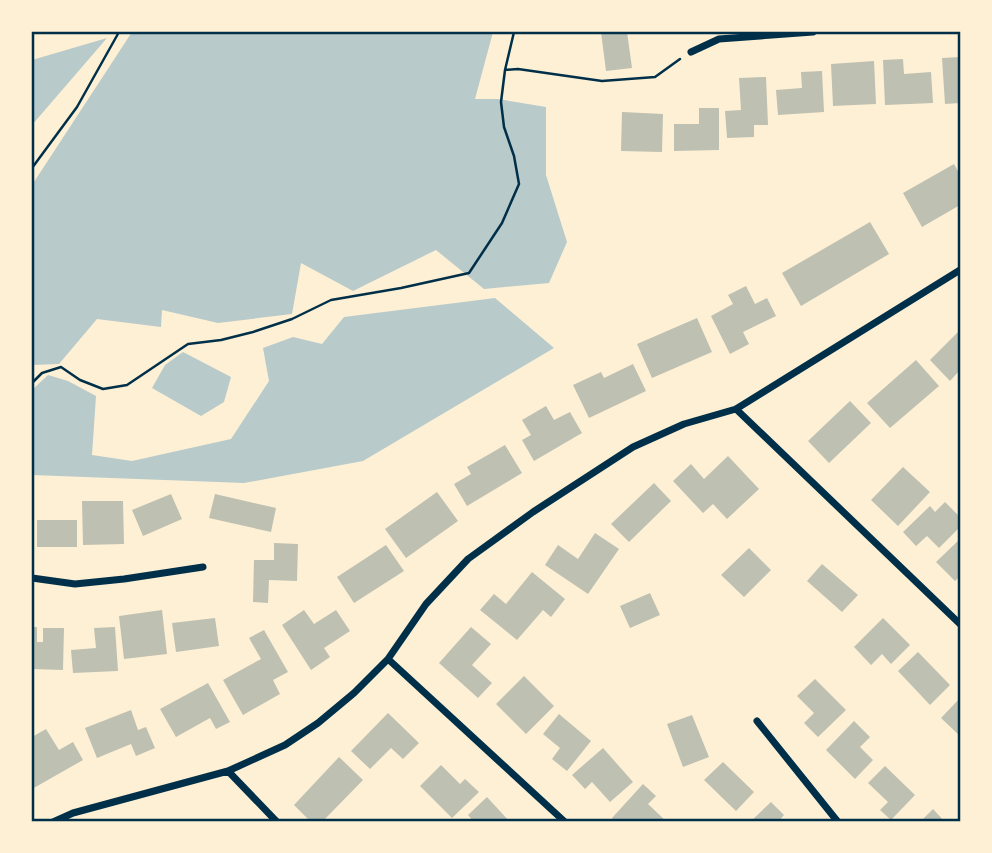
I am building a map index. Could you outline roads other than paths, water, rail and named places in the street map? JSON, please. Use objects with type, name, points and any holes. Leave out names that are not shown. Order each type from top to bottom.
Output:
[{"type":"street","points":[[691,52],[719,39],[813,32]]},
{"type":"street","points":[[52,821],[228,771],[285,745],[318,723],[388,659],[426,604],[468,559],[533,512],[633,447],[684,424],[736,409],[961,270]]},
{"type":"street","points":[[736,409],[961,624]]},
{"type":"street","points":[[32,578],[75,584],[203,567]]},
{"type":"street","points":[[388,659],[565,821]]},
{"type":"street","points":[[757,721],[838,821]]},
{"type":"street","points":[[228,771],[277,821]]}]
